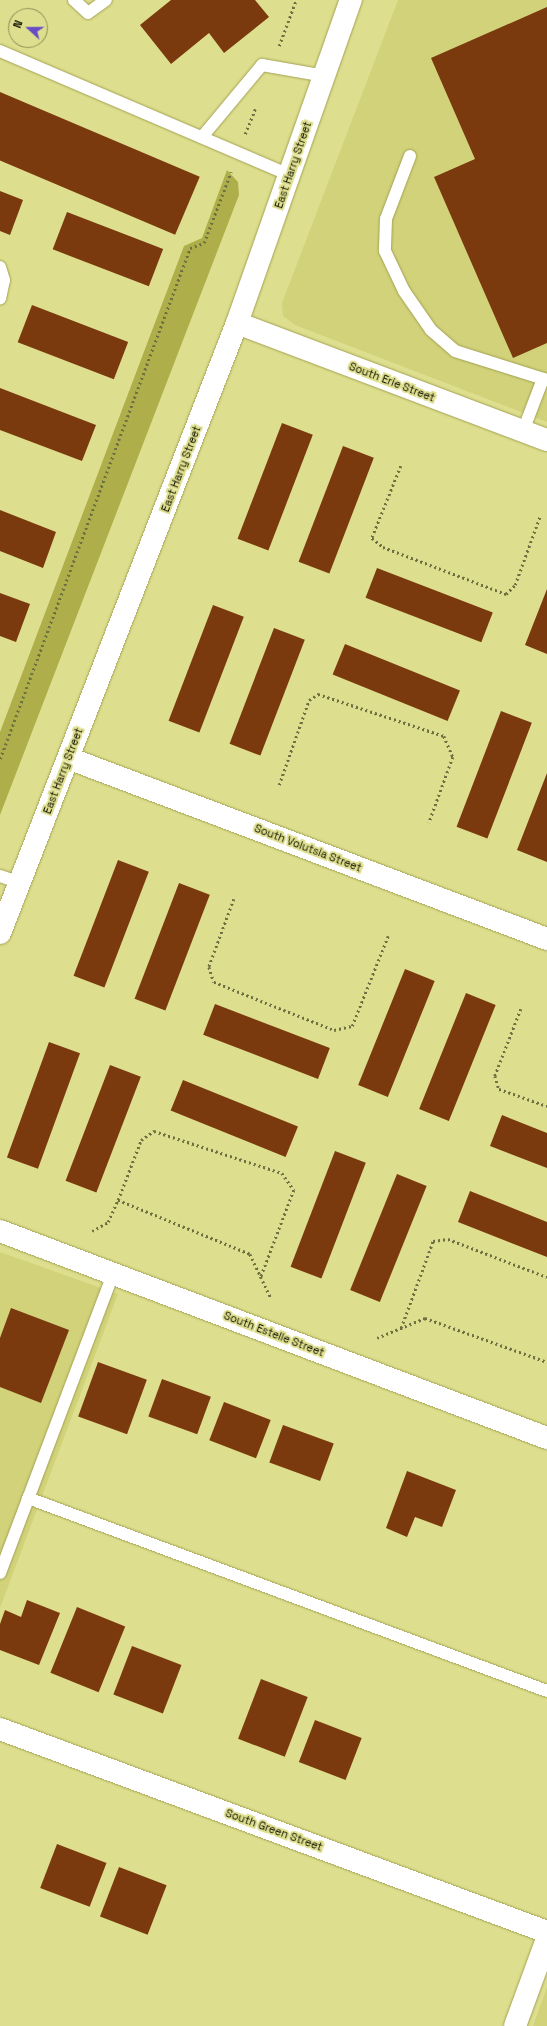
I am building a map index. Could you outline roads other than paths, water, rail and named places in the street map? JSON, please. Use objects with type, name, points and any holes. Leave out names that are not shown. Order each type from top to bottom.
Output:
[{"type":"street","name":"East Harry Street","points":[[0,933],[10,880],[68,758],[237,324],[351,0]]},
{"type":"street","name":"South Erie Street","points":[[237,324],[547,440]]},
{"type":"street","name":"South Volutsia Street","points":[[68,758],[547,939]]},
{"type":"street","name":"South Estelle Street","points":[[0,1231],[547,1438]]},
{"type":"street","name":"South Green Street","points":[[0,1729],[547,1932]]},
{"type":"street","points":[[515,2026],[547,1939]]},
{"type":"lane","points":[[74,0],[88,13],[106,0]]},
{"type":"lane","points":[[0,51],[290,175]]},
{"type":"lane","points":[[202,137],[262,64],[324,76]]},
{"type":"lane","points":[[410,156],[386,219],[385,251],[404,291],[431,330],[455,351],[545,379],[523,431]]},
{"type":"lane","points":[[0,267],[4,280],[0,300]]},
{"type":"lane","points":[[0,1573],[114,1274]]},
{"type":"lane","points":[[28,1498],[547,1691]]}]
